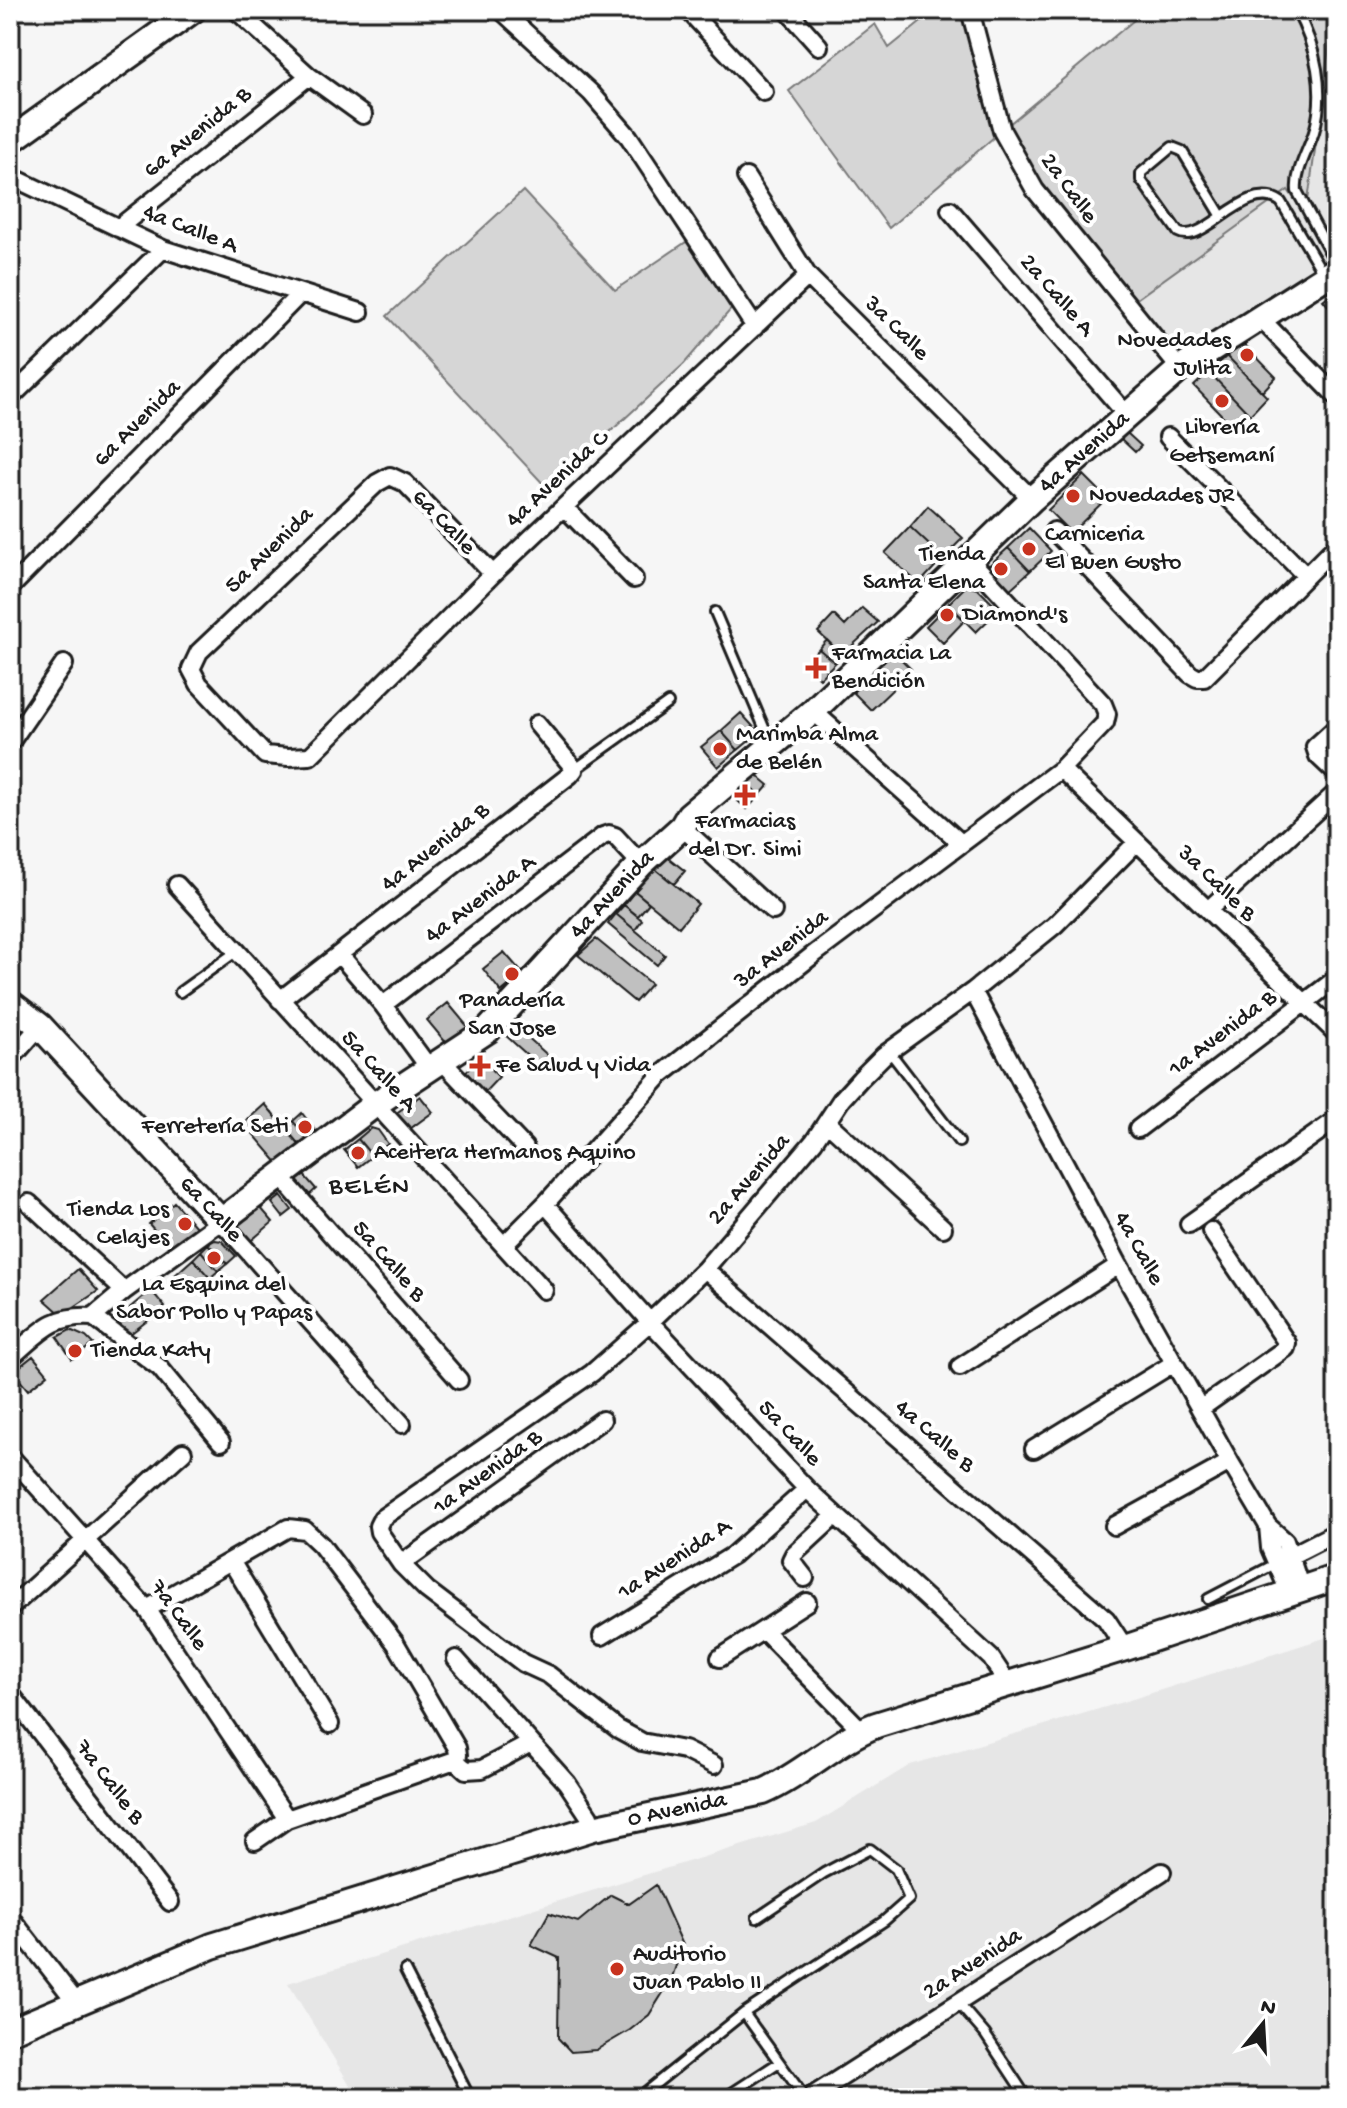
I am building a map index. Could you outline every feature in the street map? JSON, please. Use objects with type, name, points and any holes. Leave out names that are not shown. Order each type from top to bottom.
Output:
[{"type":"street","points":[[10,141],[193,10]]},
{"type":"street","points":[[236,10],[309,76],[363,115]]},
{"type":"street","points":[[501,10],[591,93],[629,137],[755,327]]},
{"type":"street","points":[[688,10],[764,92]]},
{"type":"street","points":[[787,10],[819,46]]},
{"type":"street","name":"2a Calle","points":[[970,10],[1002,131],[1035,190],[1180,369]]},
{"type":"street","name":"6a Avenida B","points":[[118,228],[309,76]]},
{"type":"street","name":"4a Calle A","points":[[10,176],[163,249],[360,312]]},
{"type":"street","name":"3a Calle","points":[[746,177],[808,276],[1032,499]]},
{"type":"street","name":"2a Calle A","points":[[950,210],[1126,414]]},
{"type":"street","points":[[10,398],[163,249]]},
{"type":"street","name":"4a Avenida","points":[[93,1317],[374,1105],[488,1030],[641,864],[682,827],[689,815],[813,711],[1032,499],[1126,414],[1180,369],[1333,270]]},
{"type":"street","name":"4a Avenida C","points":[[310,756],[493,574],[808,276]]},
{"type":"street","name":"6a Avenida","points":[[10,588],[300,294]]},
{"type":"street","points":[[1260,318],[1337,397]]},
{"type":"street","points":[[1168,437],[1306,576]]},
{"type":"street","name":"6a Calle","points":[[390,476],[405,483],[493,574]]},
{"type":"street","name":"5a Avenida","points":[[310,756],[265,755],[199,684],[191,669],[199,652],[377,483],[390,476]]},
{"type":"street","points":[[564,507],[634,579]]},
{"type":"street","points":[[1054,531],[1197,678],[1204,678],[1337,545]]},
{"type":"street","name":"3a Avenida","points":[[504,1245],[661,1075],[1061,769],[1105,723],[1107,714],[1103,704],[971,561]]},
{"type":"street","points":[[10,743],[64,664]]},
{"type":"street","points":[[813,711],[961,843]]},
{"type":"street","points":[[537,724],[574,770]]},
{"type":"street","points":[[1337,727],[1315,747],[1337,774]]},
{"type":"street","name":"3a Calle B","points":[[1061,769],[1337,1034]]},
{"type":"street","name":"4a Avenida B","points":[[280,1000],[574,770]]},
{"type":"street","points":[[1208,910],[1337,792]]},
{"type":"street","points":[[682,827],[773,911]]},
{"type":"street","name":"4a Avenida A","points":[[383,1005],[609,834],[615,836],[641,864]]},
{"type":"street","name":"2a Avenida","points":[[401,1564],[379,1532],[382,1518],[592,1373],[650,1322],[705,1269],[828,1123],[841,1100],[889,1051],[973,991],[1055,925],[1137,842]]},
{"type":"street","name":"5a Calle A","points":[[177,885],[544,1290]]},
{"type":"street","points":[[339,954],[436,1065],[525,1148]]},
{"type":"street","name":"1a Avenida B","points":[[1138,1129],[1337,978]]},
{"type":"street","name":"4a Calle","points":[[973,991],[1119,1265],[1268,1526],[1270,1548],[1284,1559],[1296,1592]]},
{"type":"street","name":"6a Calle","points":[[10,1003],[40,1026],[221,1221],[402,1424]]},
{"type":"street","points":[[10,1060],[40,1026]]},
{"type":"street","points":[[1189,1224],[1337,1119]]},
{"type":"street","points":[[828,1123],[943,1228]]},
{"type":"street","name":"5a Calle B","points":[[280,1176],[459,1380]]},
{"type":"street","points":[[29,1203],[124,1291]]},
{"type":"street","name":"5a Calle","points":[[545,1204],[650,1322],[807,1489],[991,1658],[1009,1685]]},
{"type":"street","points":[[1200,1409],[1286,1348],[1287,1343],[1211,1231]]},
{"type":"street","points":[[960,1367],[1119,1265]]},
{"type":"street","name":"4a Calle B","points":[[705,1269],[1106,1619],[1125,1648]]},
{"type":"street","points":[[10,1358],[51,1323],[73,1316],[93,1317],[160,1368],[221,1442]]},
{"type":"street","points":[[1034,1449],[1174,1363]]},
{"type":"street","name":"1a Avenida B","points":[[401,1564],[602,1420]]},
{"type":"street","points":[[10,1608],[183,1452]]},
{"type":"street","name":"7a Calle","points":[[10,1456],[147,1609],[287,1819]]},
{"type":"street","points":[[1114,1526],[1230,1462]]},
{"type":"street","name":"1a Avenida A","points":[[602,1636],[733,1555],[807,1489]]},
{"type":"street","points":[[805,1578],[791,1560],[835,1516]]},
{"type":"street","points":[[147,1609],[288,1528],[305,1530],[321,1545],[396,1644],[457,1748],[455,1760],[287,1819],[255,1841]]},
{"type":"street","points":[[1284,1559],[1337,1532]]},
{"type":"street","points":[[231,1561],[330,1724]]},
{"type":"street","points":[[401,1564],[427,1590],[476,1629],[523,1663],[549,1675],[618,1729],[642,1742],[684,1750],[714,1765]]},
{"type":"street","name":"0 Avenida","points":[[10,2031],[212,1946],[593,1828],[763,1792],[785,1782],[862,1731],[1337,1577]]},
{"type":"street","points":[[720,1658],[807,1602]]},
{"type":"street","points":[[764,1631],[862,1731]]},
{"type":"street","points":[[456,1659],[567,1783],[589,1816],[593,1828]]},
{"type":"street","name":"7a Calle B","points":[[10,1693],[170,1902]]},
{"type":"street","points":[[455,1760],[466,1770],[482,1769],[531,1743]]},
{"type":"street","name":"2a Avenida","points":[[807,2098],[1162,1872]]},
{"type":"street","points":[[10,1917],[76,2002]]},
{"type":"lane","points":[[1296,10],[1309,34],[1319,75],[1315,127],[1296,179],[1297,191],[1333,270]]},
{"type":"lane","points":[[1221,215],[1177,147],[1172,147],[1141,173],[1141,180],[1178,232],[1185,235],[1261,195],[1272,195],[1281,202],[1333,270]]},
{"type":"lane","points":[[715,612],[771,746]]},
{"type":"lane","points":[[574,770],[668,703]]},
{"type":"lane","points":[[180,992],[237,951]]},
{"type":"lane","points":[[889,1051],[959,1142]]},
{"type":"lane","points":[[1208,1599],[1284,1559]]},
{"type":"lane","points":[[638,2098],[744,2013],[884,1921],[909,1899],[896,1869],[870,1849],[824,1873],[757,1918]]},
{"type":"lane","points":[[405,1970],[470,2098]]},
{"type":"lane","points":[[958,2003],[985,2034],[1027,2098]]},
{"type":"lane","points":[[744,2013],[778,2063],[807,2098]]},
{"type":"lane","points":[[724,2098],[778,2063]]},
{"type":"shaded area","points":[[936,10],[967,10],[1002,130],[1146,10],[1334,10],[1306,216],[1288,190],[1128,305],[1001,131],[889,228],[789,91],[875,24],[889,48]]},
{"type":"shaded area","points":[[1334,10],[1337,10],[1337,259],[1170,368],[1128,305],[1288,190],[1307,215]]},
{"type":"shaded area","points":[[523,191],[615,290],[689,240],[733,307],[684,364],[548,489],[387,316]]},
{"type":"shaded area","points":[[1337,1634],[1337,2098],[358,2098],[288,1983],[816,1823],[910,1765]]},
{"type":"building","points":[[1337,289],[1337,316],[1323,300]]},
{"type":"building","points":[[1242,342],[1276,377],[1262,392],[1227,356]]},
{"type":"building","points":[[1227,356],[1267,397],[1250,415],[1209,372]]},
{"type":"building","name":"Librería Getsemaní","points":[[1209,372],[1250,415],[1235,429],[1194,386]]},
{"type":"building","points":[[1127,433],[1141,446],[1135,452],[1121,439]]},
{"type":"building","points":[[1084,475],[1107,498],[1071,533],[1048,510]]},
{"type":"building","points":[[928,506],[963,538],[943,558],[910,527]]},
{"type":"building","points":[[910,527],[943,558],[919,584],[885,553]]},
{"type":"building","name":"Carniceria El Buen Gusto","points":[[1029,528],[1051,551],[1030,571],[1008,548]]},
{"type":"building","points":[[1008,548],[1030,571],[1007,592],[985,569]]},
{"type":"building","points":[[966,586],[978,589],[999,610],[976,632],[948,604]]},
{"type":"building","points":[[948,604],[965,620],[943,643],[926,626]]},
{"type":"building","points":[[862,608],[878,622],[842,655],[818,632],[834,615],[845,626]]},
{"type":"building","points":[[827,640],[842,655],[835,663],[819,649]]},
{"type":"building","points":[[819,649],[835,663],[827,671],[812,656]]},
{"type":"building","points":[[892,650],[911,669],[896,686],[876,667]]},
{"type":"building","name":"Farmacia La Bendición","points":[[812,656],[827,671],[820,678],[805,664]]},
{"type":"building","points":[[876,667],[896,686],[871,710],[853,692]]},
{"type":"building","points":[[741,713],[759,733],[738,750],[721,731]]},
{"type":"building","name":"Marimba Alma de Belén","points":[[721,731],[738,750],[718,767],[701,747]]},
{"type":"building","points":[[752,771],[769,785],[760,795],[743,780]]},
{"type":"building","name":"Farmacias del Dr. Simi","points":[[743,780],[760,795],[747,809],[730,794]]},
{"type":"building","points":[[665,855],[685,871],[674,884],[654,868]]},
{"type":"building","points":[[654,868],[698,904],[679,927],[635,891]]},
{"type":"building","points":[[635,891],[649,903],[638,916],[624,905]]},
{"type":"building","points":[[624,905],[642,920],[635,930],[616,914]]},
{"type":"building","points":[[616,914],[665,955],[657,965],[608,924]]},
{"type":"building","points":[[596,939],[651,984],[635,1002],[578,955]]},
{"type":"building","points":[[504,952],[523,974],[501,992],[483,969]]},
{"type":"building","points":[[448,1003],[468,1027],[447,1044],[427,1020]]},
{"type":"building","points":[[513,1024],[554,1061],[545,1071],[504,1034]]},
{"type":"building","points":[[479,1058],[499,1077],[480,1097],[460,1078]]},
{"type":"building","points":[[420,1096],[433,1112],[407,1131],[395,1114]]},
{"type":"building","points":[[265,1104],[301,1147],[280,1165],[244,1123]]},
{"type":"building","name":"Ferretería Seti","points":[[302,1113],[317,1133],[308,1140],[293,1121]]},
{"type":"building","points":[[293,1121],[308,1140],[301,1147],[284,1127]]},
{"type":"building","points":[[371,1128],[378,1130],[388,1144],[372,1156],[358,1139]]},
{"type":"building","name":"Aceitera Hermanos Aquino","points":[[358,1139],[372,1156],[358,1167],[344,1150]]},
{"type":"building","points":[[303,1174],[316,1189],[305,1199],[292,1183]]},
{"type":"building","points":[[281,1196],[292,1210],[283,1217],[272,1203]]},
{"type":"building","points":[[174,1202],[196,1227],[171,1249],[149,1224]]},
{"type":"building","points":[[260,1207],[273,1222],[246,1245],[233,1230]]},
{"type":"building","points":[[215,1240],[222,1241],[236,1256],[227,1264],[208,1244]]},
{"type":"building","name":"La Esquina del Sabor Pollo y Papas","points":[[208,1244],[227,1264],[218,1271],[201,1251]]},
{"type":"building","points":[[201,1251],[218,1271],[210,1278],[193,1259]]},
{"type":"building","points":[[193,1259],[210,1278],[192,1294],[175,1275]]},
{"type":"building","points":[[78,1269],[98,1291],[62,1315],[44,1299]]},
{"type":"building","points":[[151,1290],[165,1307],[129,1335],[114,1321]]},
{"type":"building","name":"Tienda Katy","points":[[70,1330],[93,1344],[72,1359],[57,1337]]},
{"type":"building","points":[[33,1356],[48,1374],[28,1390],[13,1372]]},
{"type":"building","name":"Auditorio Juan Pablo II","points":[[656,1885],[683,1945],[671,1980],[649,2015],[630,2030],[596,2050],[571,2052],[558,2038],[559,1958],[531,1945],[549,1913],[578,1922],[611,1895],[629,1904]]},
{"type":"place","name":"Novedades Julita","points":[[1247,355]]},
{"type":"place","name":"Librería Getsemaní","points":[[1222,401]]},
{"type":"place","name":"Novedades JR","points":[[1073,496]]},
{"type":"place","name":"Carniceria El Buen Gusto","points":[[1029,549]]},
{"type":"place","name":"Tienda Santa Elena","points":[[1001,569]]},
{"type":"place","name":"Diamond's","points":[[947,615]]},
{"type":"place","name":"Farmacia La Bendición","points":[[816,668]]},
{"type":"place","name":"Marimba Alma de Belén","points":[[720,749]]},
{"type":"place","name":"Farmacias del Dr. Simi","points":[[745,795]]},
{"type":"place","name":"Panadería San Jose","points":[[512,974]]},
{"type":"place","name":"Fe Salud y Vida","points":[[480,1066]]},
{"type":"place","name":"Ferretería Seti","points":[[305,1127]]},
{"type":"place","name":"Aceitera Hermanos Aquino","points":[[358,1153]]},
{"type":"place","name":"Tienda Los Celajes","points":[[185,1224]]},
{"type":"place","name":"La Esquina del Sabor Pollo y Papas","points":[[214,1258]]},
{"type":"place","name":"Tienda Katy","points":[[75,1351]]},
{"type":"place","name":"Auditorio Juan Pablo II","points":[[617,1969]]},
{"type":"district","name":"BELÉN","points":[[370,1188]]}]
